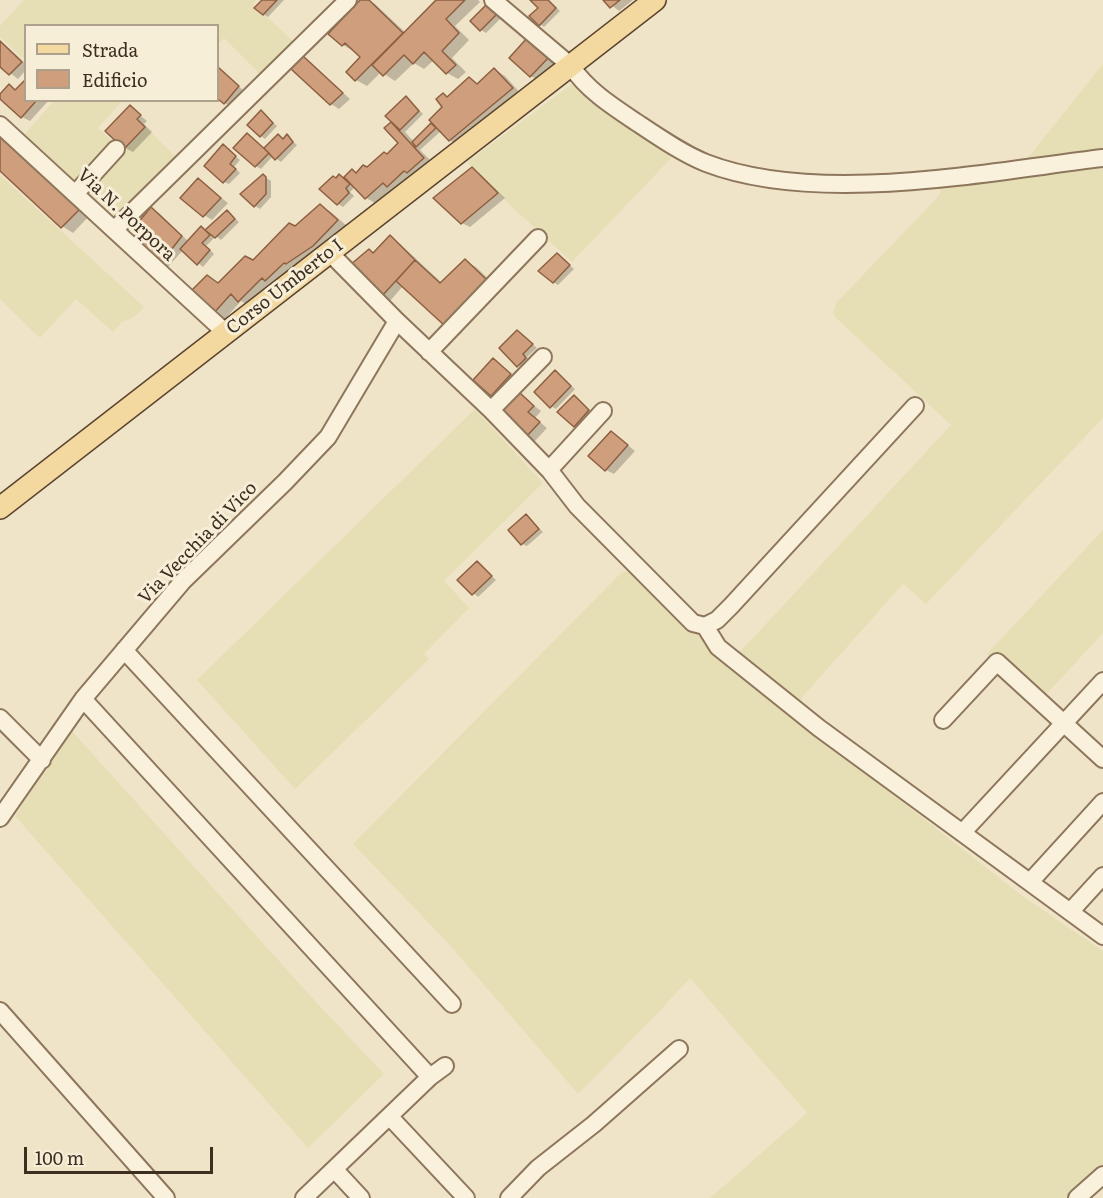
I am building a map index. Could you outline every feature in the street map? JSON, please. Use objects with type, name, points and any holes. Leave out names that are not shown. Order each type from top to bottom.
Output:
[{"type":"main road","name":"Corso Umberto I","points":[[0,508],[655,0]]},
{"type":"street","points":[[114,230],[348,0]]},
{"type":"street","points":[[493,0],[571,66],[579,79],[605,101],[650,132],[704,162],[731,171],[789,182],[851,183],[916,180],[1103,158]]},
{"type":"street","name":"Via N. Porpora","points":[[0,125],[226,333]]},
{"type":"street","points":[[75,194],[116,149]]},
{"type":"street","points":[[429,352],[538,238]]},
{"type":"street","points":[[330,253],[397,321],[491,410],[549,470],[577,506],[693,623],[705,626],[717,620],[915,406]]},
{"type":"street","name":"Via Vecchia di Vico","points":[[3,807],[42,760],[83,699],[183,581],[285,483],[328,437],[397,321]]},
{"type":"street","points":[[491,410],[543,357]]},
{"type":"street","points":[[549,470],[603,411]]},
{"type":"street","points":[[705,626],[718,647],[819,728],[1103,936]]},
{"type":"street","points":[[124,650],[284,820],[375,924],[452,1004]]},
{"type":"street","points":[[943,720],[998,662],[1103,759]]},
{"type":"street","points":[[962,833],[1103,681]]},
{"type":"street","points":[[83,699],[102,717],[200,828],[430,1077]]},
{"type":"street","points":[[0,718],[42,760]]},
{"type":"street","points":[[1030,882],[1103,802]]},
{"type":"street","points":[[1070,912],[1103,876]]},
{"type":"street","points":[[0,1011],[166,1198]]},
{"type":"street","points":[[509,1198],[538,1168],[594,1124],[679,1049]]},
{"type":"street","points":[[304,1198],[430,1077],[445,1066]]},
{"type":"street","points":[[390,1117],[466,1198]]},
{"type":"street","points":[[334,1170],[361,1198]]},
{"type":"street","points":[[1077,1198],[1103,1175]]},
{"type":"shaded area","points":[[24,0],[256,0],[253,4],[295,43],[262,76],[224,38],[219,43],[219,24],[24,24],[24,59],[0,37],[0,26]]},
{"type":"shaded area","points":[[1103,64],[1103,158],[1022,165]]},
{"type":"shaded area","points":[[575,82],[676,153],[572,262],[467,162]]},
{"type":"shaded area","points":[[53,102],[121,102],[98,128],[123,150],[145,127],[178,159],[115,221],[22,137]]},
{"type":"shaded area","points":[[1103,163],[1103,418],[926,604],[903,584],[798,702],[739,653],[951,425],[835,317],[833,313],[836,303],[938,197],[941,191],[935,183]]},
{"type":"shaded area","points":[[0,175],[144,307],[133,318],[122,322],[113,332],[76,299],[40,338],[0,299]]},
{"type":"shaded area","points":[[475,409],[543,483],[444,581],[469,608],[424,654],[429,659],[295,789],[197,680]]},
{"type":"shaded area","points":[[1103,530],[1103,633],[1040,701],[987,654]]},
{"type":"shaded area","points":[[625,571],[633,574],[752,684],[1021,895],[1103,951],[1103,1170],[1072,1198],[710,1198],[807,1113],[690,978],[578,1094],[449,944],[353,844]]},
{"type":"shaded area","points":[[71,730],[315,1001],[384,1074],[308,1148],[15,816]]},
{"type":"building","points":[[262,0],[277,0],[263,15],[254,8]]},
{"type":"building","points":[[360,0],[369,0],[403,33],[355,81],[346,72],[360,57],[345,43],[342,46],[328,34]]},
{"type":"building","points":[[436,0],[465,0],[446,19],[459,33],[442,51],[456,65],[446,74],[424,52],[413,64],[404,55],[383,76],[372,65]]},
{"type":"building","points":[[530,0],[548,0],[556,8],[539,26],[529,16],[538,8]]},
{"type":"building","points":[[603,0],[620,0],[610,8]]},
{"type":"building","points":[[487,4],[497,14],[480,31],[470,21]]},
{"type":"building","points":[[528,37],[550,56],[530,77],[509,58]]},
{"type":"building","points":[[0,41],[22,62],[9,75],[0,67]]},
{"type":"building","points":[[303,56],[343,93],[330,105],[291,69]]},
{"type":"building","points":[[219,68],[239,86],[224,104],[219,100]]},
{"type":"building","points":[[494,68],[513,88],[449,141],[429,120],[442,107],[436,99],[443,93],[447,97],[469,77],[477,84]]},
{"type":"building","points":[[24,81],[24,102],[35,102],[21,118],[0,99],[0,94],[9,84],[15,90]]},
{"type":"building","points":[[406,96],[419,111],[400,130],[385,116]]},
{"type":"building","points":[[130,105],[141,115],[137,119],[145,127],[124,149],[105,131]]},
{"type":"building","points":[[261,110],[273,123],[260,137],[247,125]]},
{"type":"building","points":[[391,122],[424,158],[407,173],[404,171],[387,187],[383,183],[365,199],[344,177],[352,169],[356,173],[363,165],[367,167],[384,152],[387,154],[398,143],[384,128]]},
{"type":"building","points":[[431,123],[436,128],[416,147],[412,142]]},
{"type":"building","points":[[247,133],[269,153],[255,167],[233,148]]},
{"type":"building","points":[[278,134],[283,139],[287,134],[293,142],[275,160],[264,148]]},
{"type":"building","points":[[0,135],[81,208],[61,228],[0,171]]},
{"type":"building","points":[[223,144],[236,156],[230,164],[236,169],[223,183],[204,166]]},
{"type":"building","points":[[472,167],[498,193],[461,224],[433,198]]},
{"type":"building","points":[[263,174],[266,177],[266,194],[254,207],[240,194]]},
{"type":"building","points":[[339,174],[350,184],[346,188],[349,193],[337,205],[319,189],[333,176],[336,178]]},
{"type":"building","points":[[198,178],[221,198],[203,217],[180,198]]},
{"type":"building","points":[[320,204],[338,220],[313,246],[286,264],[284,263],[265,281],[262,278],[238,302],[231,294],[212,315],[189,293],[207,275],[218,283],[245,256],[253,260],[289,223],[295,226]]},
{"type":"building","points":[[151,207],[182,236],[160,264],[131,241],[136,234],[132,230]]},
{"type":"building","points":[[227,210],[235,219],[215,238],[205,230]]},
{"type":"building","points":[[201,226],[210,235],[202,243],[210,250],[197,265],[180,249]]},
{"type":"building","points":[[390,235],[415,260],[381,297],[350,265],[369,249],[373,253]]},
{"type":"building","points":[[557,253],[570,265],[553,283],[538,271]]},
{"type":"building","points":[[465,259],[488,281],[445,326],[396,281],[415,260],[440,283]]},
{"type":"building","points":[[517,330],[533,344],[523,354],[526,358],[517,367],[499,348]]},
{"type":"building","points":[[493,358],[511,374],[491,396],[473,380]]},
{"type":"building","points":[[555,370],[571,386],[550,408],[534,392]]},
{"type":"building","points":[[519,392],[534,406],[528,412],[540,422],[525,438],[499,414]]},
{"type":"building","points":[[574,395],[589,410],[574,427],[557,412]]},
{"type":"building","points":[[611,431],[628,445],[605,471],[588,456]]},
{"type":"building","points":[[526,514],[539,529],[521,545],[508,530]]},
{"type":"building","points":[[477,561],[492,576],[472,595],[457,580]]}]
